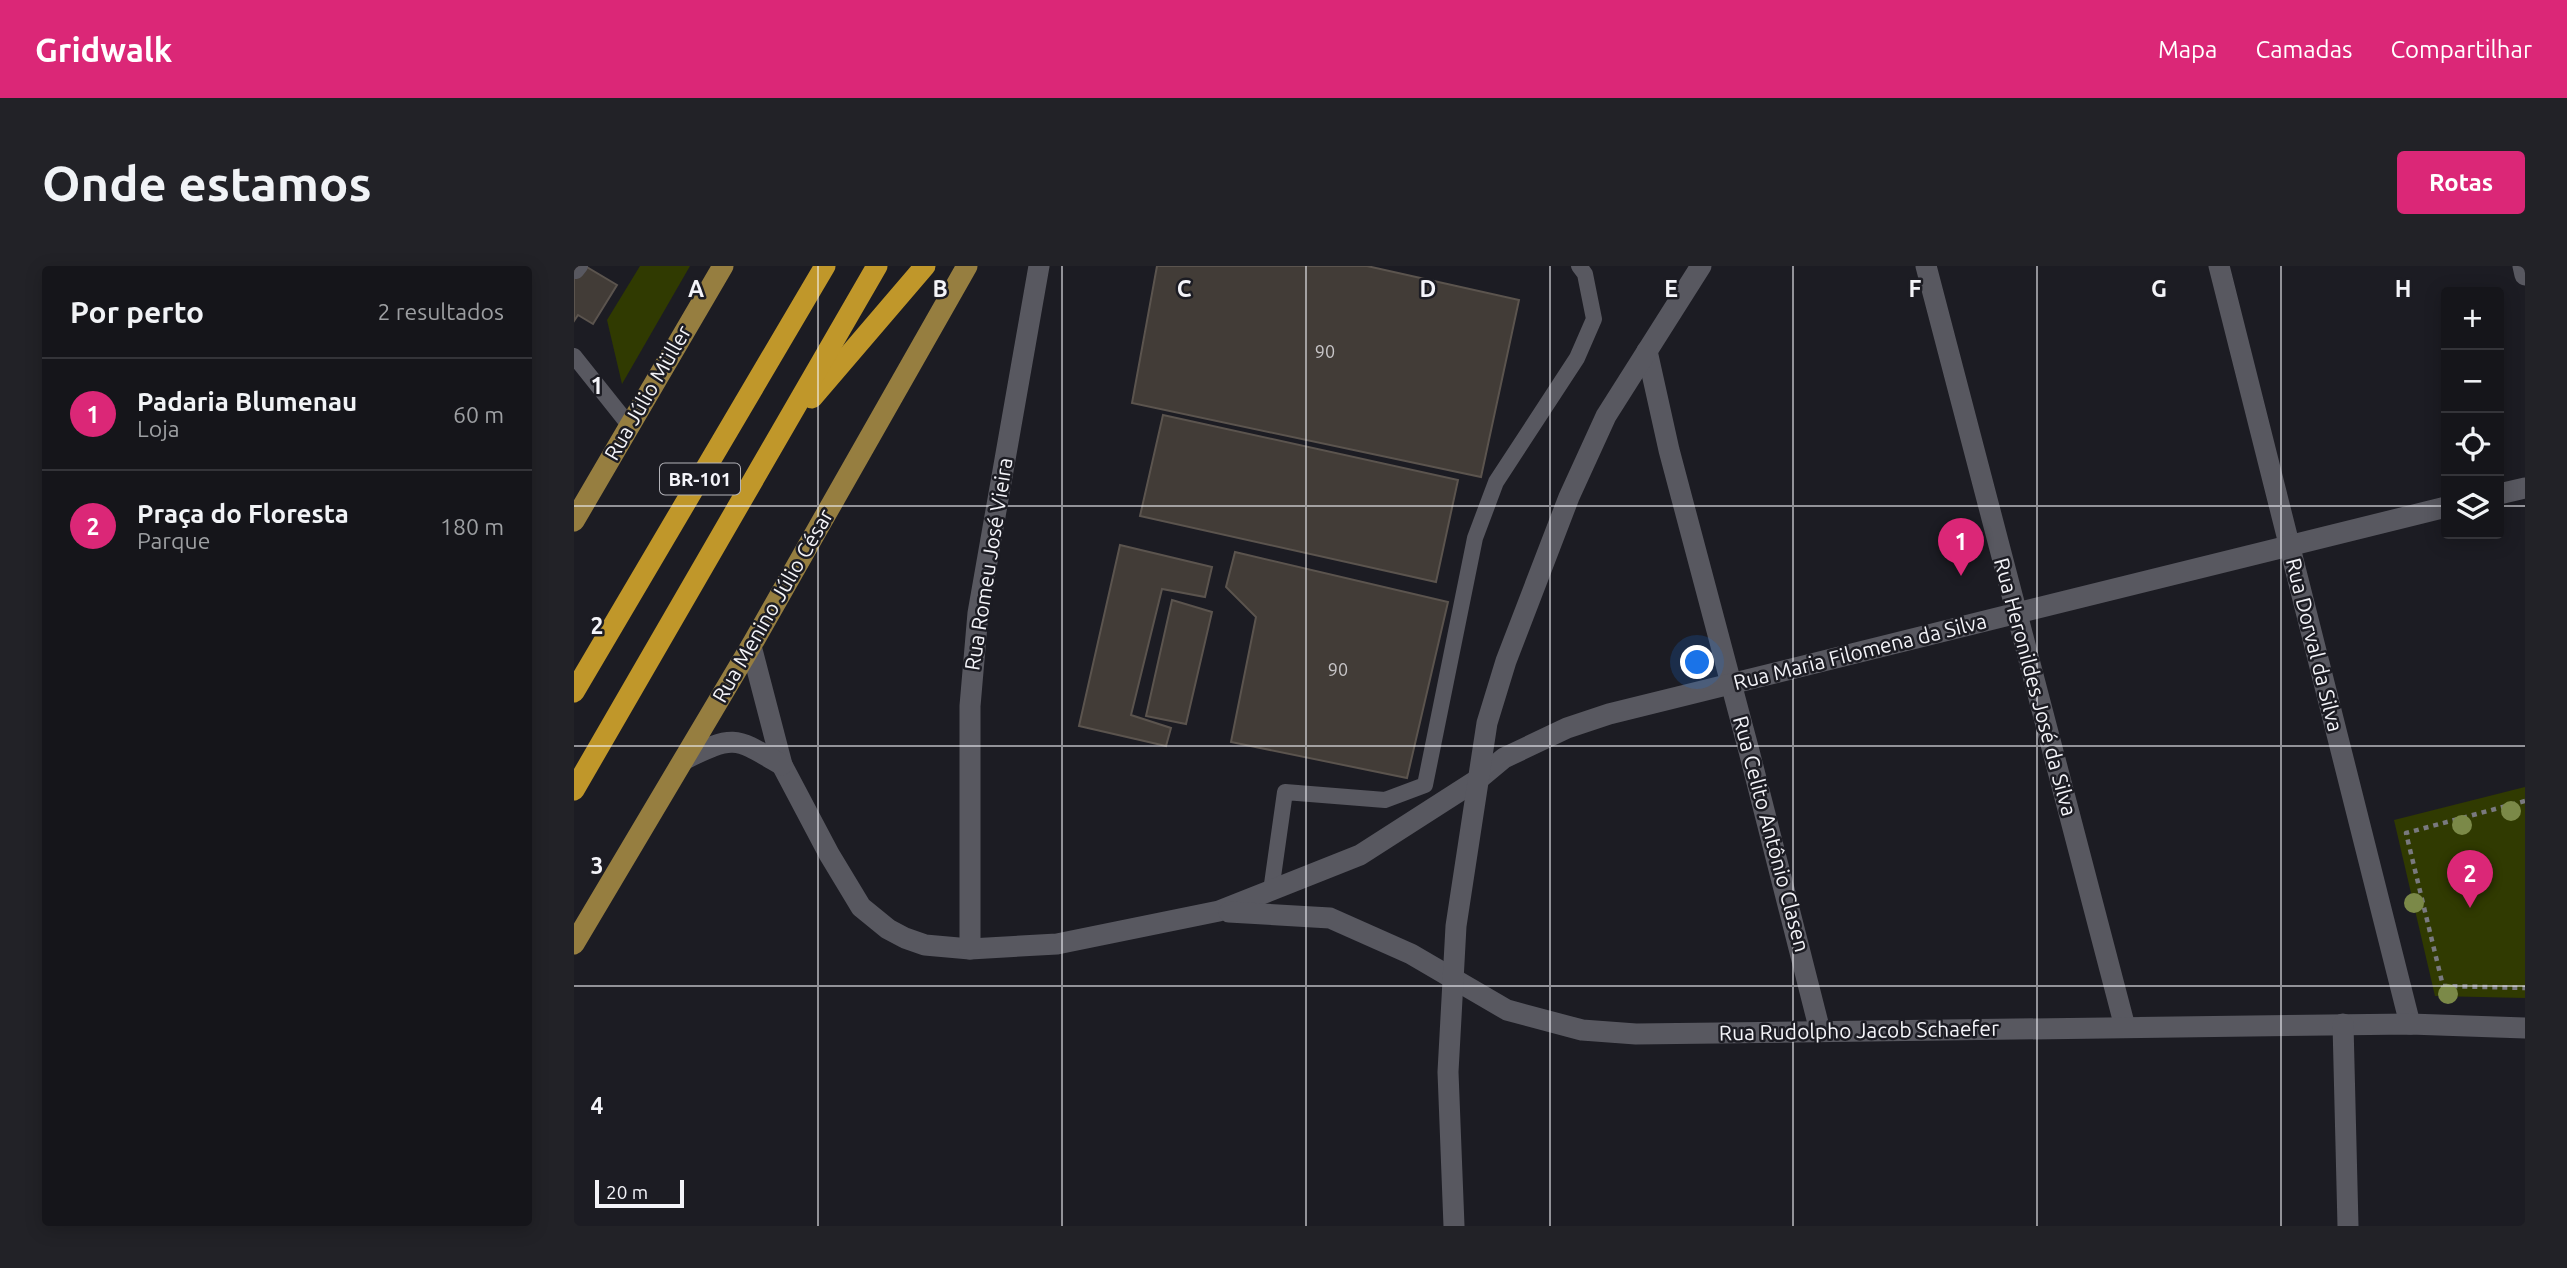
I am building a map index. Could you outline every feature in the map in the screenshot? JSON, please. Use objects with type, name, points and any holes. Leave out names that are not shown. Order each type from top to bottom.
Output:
[{"type":"highway","name":"BR-101","points":[[574,692],[825,266]]},
{"type":"highway","name":"BR-101","points":[[574,790],[877,266]]},
{"type":"highway","points":[[776,439],[925,266]]},
{"type":"main road","name":"Rua Júlio Müller","points":[[574,521],[723,266]]},
{"type":"main road","name":"Rua Menino Júlio César","points":[[574,944],[751,646],[967,266]]},
{"type":"street","name":"Rua Romeu José Vieira","points":[[970,949],[972,666],[978,613],[1039,266]]},
{"type":"street","points":[[1454,1226],[1448,1072],[1452,977],[1456,926],[1487,723],[1506,661],[1569,497],[1606,416],[1701,266]]},
{"type":"street","name":"Rua Heronildes José da Silva","points":[[1926,266],[2124,1027]]},
{"type":"street","name":"Rua Dorval da Silva","points":[[2219,266],[2410,1024]]},
{"type":"street","points":[[2523,266],[2525,275]]},
{"type":"street","name":"Rua Celito Antônio Clasen","points":[[1647,351],[1669,450],[1816,1006],[1820,1031]]},
{"type":"street","points":[[2504,493],[2525,488]]},
{"type":"street","name":"Rua Maria Filomena da Silva","points":[[751,646],[782,765],[829,854],[861,906],[875,919],[905,938],[925,945],[970,949],[1057,944],[1220,912],[1360,855],[1480,778],[1504,758],[1567,728],[1609,714],[2441,508]]},
{"type":"street","points":[[685,759],[715,744],[728,741],[742,742],[782,765]]},
{"type":"street","name":"Rua Rudolpho Jacob Schaefer","points":[[1220,912],[1330,918],[1363,930],[1452,977],[1507,1010],[1583,1030],[1636,1034],[2343,1024],[2525,1028]]},
{"type":"street","points":[[2343,1024],[2348,1226]]},
{"type":"lane","points":[[1272,891],[1286,792],[1385,800],[1425,785],[1475,537],[1496,482],[1577,358],[1594,318],[1585,274],[1579,266]]},
{"type":"lane","points":[[574,356],[629,425]]},
{"type":"path","points":[[2525,801],[2406,833],[2443,986],[2525,988]]},
{"type":"green space","points":[[640,266],[690,266],[622,384],[607,320]]},
{"type":"green space","points":[[2525,787],[2525,998],[2435,996],[2394,820]]},
{"type":"building","points":[[574,266],[585,266],[617,285],[593,324],[578,315],[574,321]]},
{"type":"building","points":[[1157,266],[1367,266],[1519,300],[1481,477],[1132,403]]},
{"type":"building","points":[[1163,415],[1458,480],[1436,582],[1140,516]]},
{"type":"building","points":[[1120,545],[1212,567],[1205,597],[1162,589],[1131,715],[1171,728],[1166,746],[1079,726]]},
{"type":"building","points":[[1235,552],[1448,602],[1407,778],[1231,742],[1256,617],[1226,587]]},
{"type":"building","points":[[1172,600],[1212,612],[1186,724],[1146,716]]},
{"type":"place","name":"Padaria Blumenau","points":[[1961,576]]},
{"type":"place","name":"Praça do Floresta","points":[[2470,908]]}]
